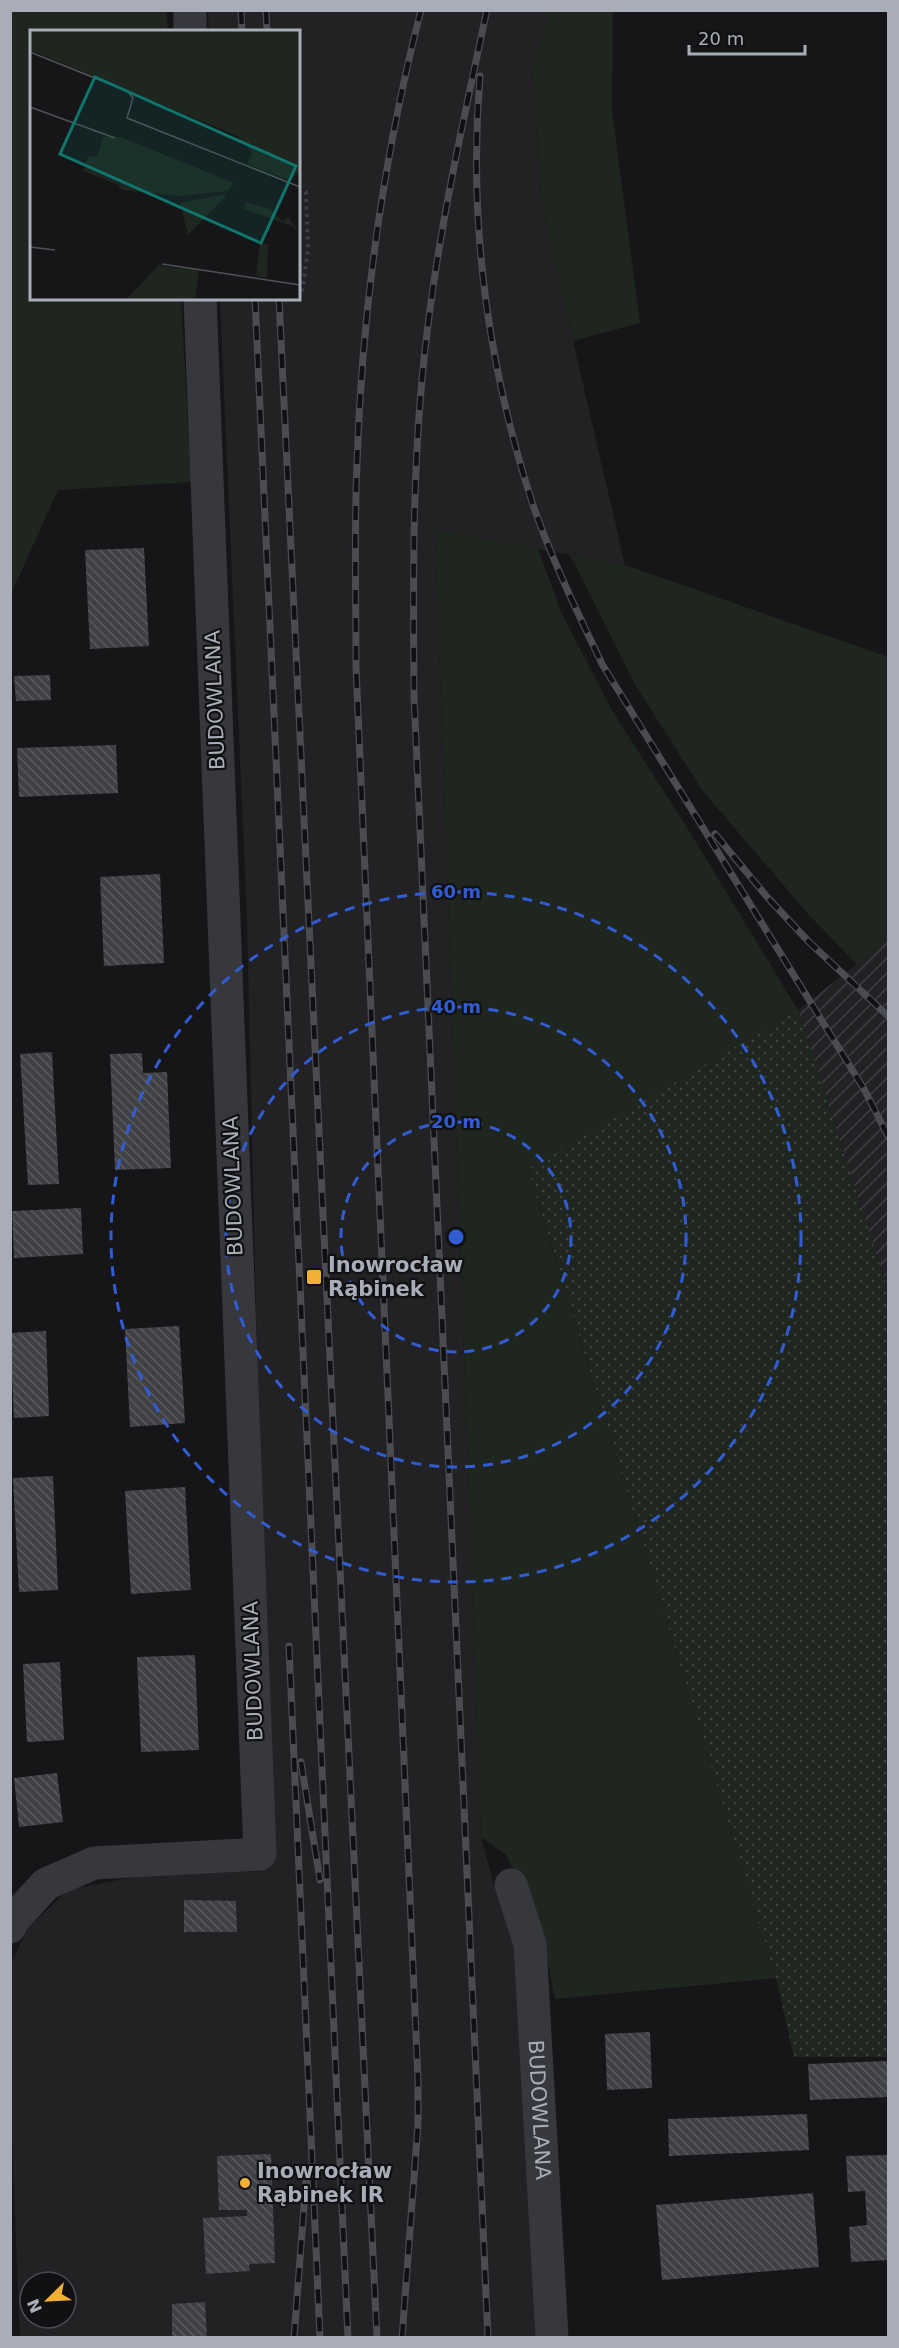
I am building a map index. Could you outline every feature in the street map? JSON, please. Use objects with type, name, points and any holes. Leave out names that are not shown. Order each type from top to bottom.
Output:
[{"type":"street","points":[[190,10],[190,30]]},
{"type":"street","name":"BUDOWLANA","points":[[10,1927],[13,1920],[46,1884],[94,1863],[260,1854],[200,300]]},
{"type":"street","name":"BUDOWLANA","points":[[511,1885],[530,1944],[552,2337]]},
{"type":"path","points":[[300,192],[306,192],[308,249],[302,293]]},
{"type":"shaded area","points":[[11,11],[166,11],[168,30],[30,30],[30,300],[181,300],[191,482],[58,490],[11,594]]},
{"type":"shaded area","points":[[208,11],[551,11],[532,65],[542,207],[625,565],[435,531],[481,1837],[502,1913],[519,1938],[538,2337],[20,2337],[20,2330],[78,2330],[78,2270],[18,2270],[18,2288],[11,2117],[10,1965],[28,1928],[68,1890],[158,1872],[269,1865],[247,921],[220,300],[300,300],[300,30],[209,30]]},
{"type":"shaded area","points":[[551,11],[613,11],[612,110],[640,323],[573,341],[542,207],[532,65]]},
{"type":"shaded area","points":[[435,530],[538,549],[562,614],[613,712],[688,829],[798,1010],[528,1170],[776,1978],[555,1999],[542,1932],[521,1883],[506,1855],[481,1837]]},
{"type":"shaded area","points":[[570,555],[625,565],[888,657],[888,940],[857,965],[810,916],[702,790],[634,683]]},
{"type":"shaded area","points":[[888,940],[888,1290],[798,1010]]},
{"type":"shaded area","points":[[798,1010],[888,1290],[888,2057],[794,2057],[776,1978],[528,1169]]},
{"type":"building","points":[[144,548],[149,646],[90,649],[85,550]]},
{"type":"building","points":[[50,675],[51,700],[16,701],[14,676]]},
{"type":"building","points":[[116,745],[118,793],[19,797],[17,748]]},
{"type":"building","points":[[160,874],[164,963],[104,966],[100,877]]},
{"type":"building","points":[[52,1052],[59,1184],[28,1185],[20,1054]]},
{"type":"building","points":[[142,1053],[143,1073],[167,1072],[171,1168],[115,1170],[110,1054]]},
{"type":"building","points":[[81,1208],[83,1254],[14,1258],[12,1211]]},
{"type":"building","points":[[179,1326],[185,1423],[130,1427],[125,1329]]},
{"type":"building","points":[[46,1331],[49,1416],[14,1418],[10,1333]]},
{"type":"building","points":[[53,1476],[58,1590],[19,1592],[13,1478]]},
{"type":"building","points":[[185,1487],[191,1590],[131,1594],[125,1491]]},
{"type":"building","points":[[195,1655],[199,1750],[141,1752],[137,1657]]},
{"type":"building","points":[[60,1662],[64,1740],[27,1742],[23,1664]]},
{"type":"building","points":[[57,1773],[63,1822],[19,1827],[14,1778]]},
{"type":"building","points":[[184,1900],[236,1901],[237,1932],[184,1932]]},
{"type":"building","points":[[650,2032],[652,2088],[607,2090],[605,2034]]},
{"type":"building","points":[[888,2061],[888,2097],[810,2100],[808,2064]]},
{"type":"building","points":[[807,2114],[809,2150],[669,2156],[668,2119]]},
{"type":"building","name":"Inowrocław Rąbinek IR","points":[[271,2154],[275,2263],[249,2264],[250,2271],[206,2274],[203,2218],[247,2216],[247,2210],[219,2210],[217,2156]]},
{"type":"building","points":[[888,2155],[888,2260],[851,2262],[849,2227],[867,2225],[865,2191],[848,2192],[846,2156]]},
{"type":"building","points":[[813,2193],[819,2267],[662,2280],[656,2205]]},
{"type":"building","points":[[205,2302],[207,2338],[172,2338],[172,2304]]},
{"type":"railway","points":[[241,10],[242,30]]},
{"type":"railway","points":[[266,10],[267,30]]},
{"type":"railway","points":[[402,2338],[418,2124],[418,2080],[356,667],[355,540],[360,406],[369,292],[385,178],[421,10]]},
{"type":"railway","points":[[487,10],[461,130],[432,292],[418,423],[413,605],[414,696],[488,2338]]},
{"type":"railway","points":[[480,76],[477,185],[479,238],[485,292],[503,397],[516,450],[539,523],[602,664],[864,1089],[888,1136]]},
{"type":"railway","points":[[255,300],[348,2338]]},
{"type":"railway","points":[[279,300],[377,2338]]},
{"type":"railway","points":[[715,834],[768,898],[809,942],[888,1016]]},
{"type":"railway","points":[[289,1646],[320,2338]]},
{"type":"railway","points":[[301,1762],[320,1880]]},
{"type":"railway","points":[[294,2338],[306,2180]]},
{"type":"place","name":"Inowrocław Rąbinek","points":[[314,1277]]},
{"type":"place","name":"Inowrocław Rąbinek IR","points":[[245,2183]]}]
